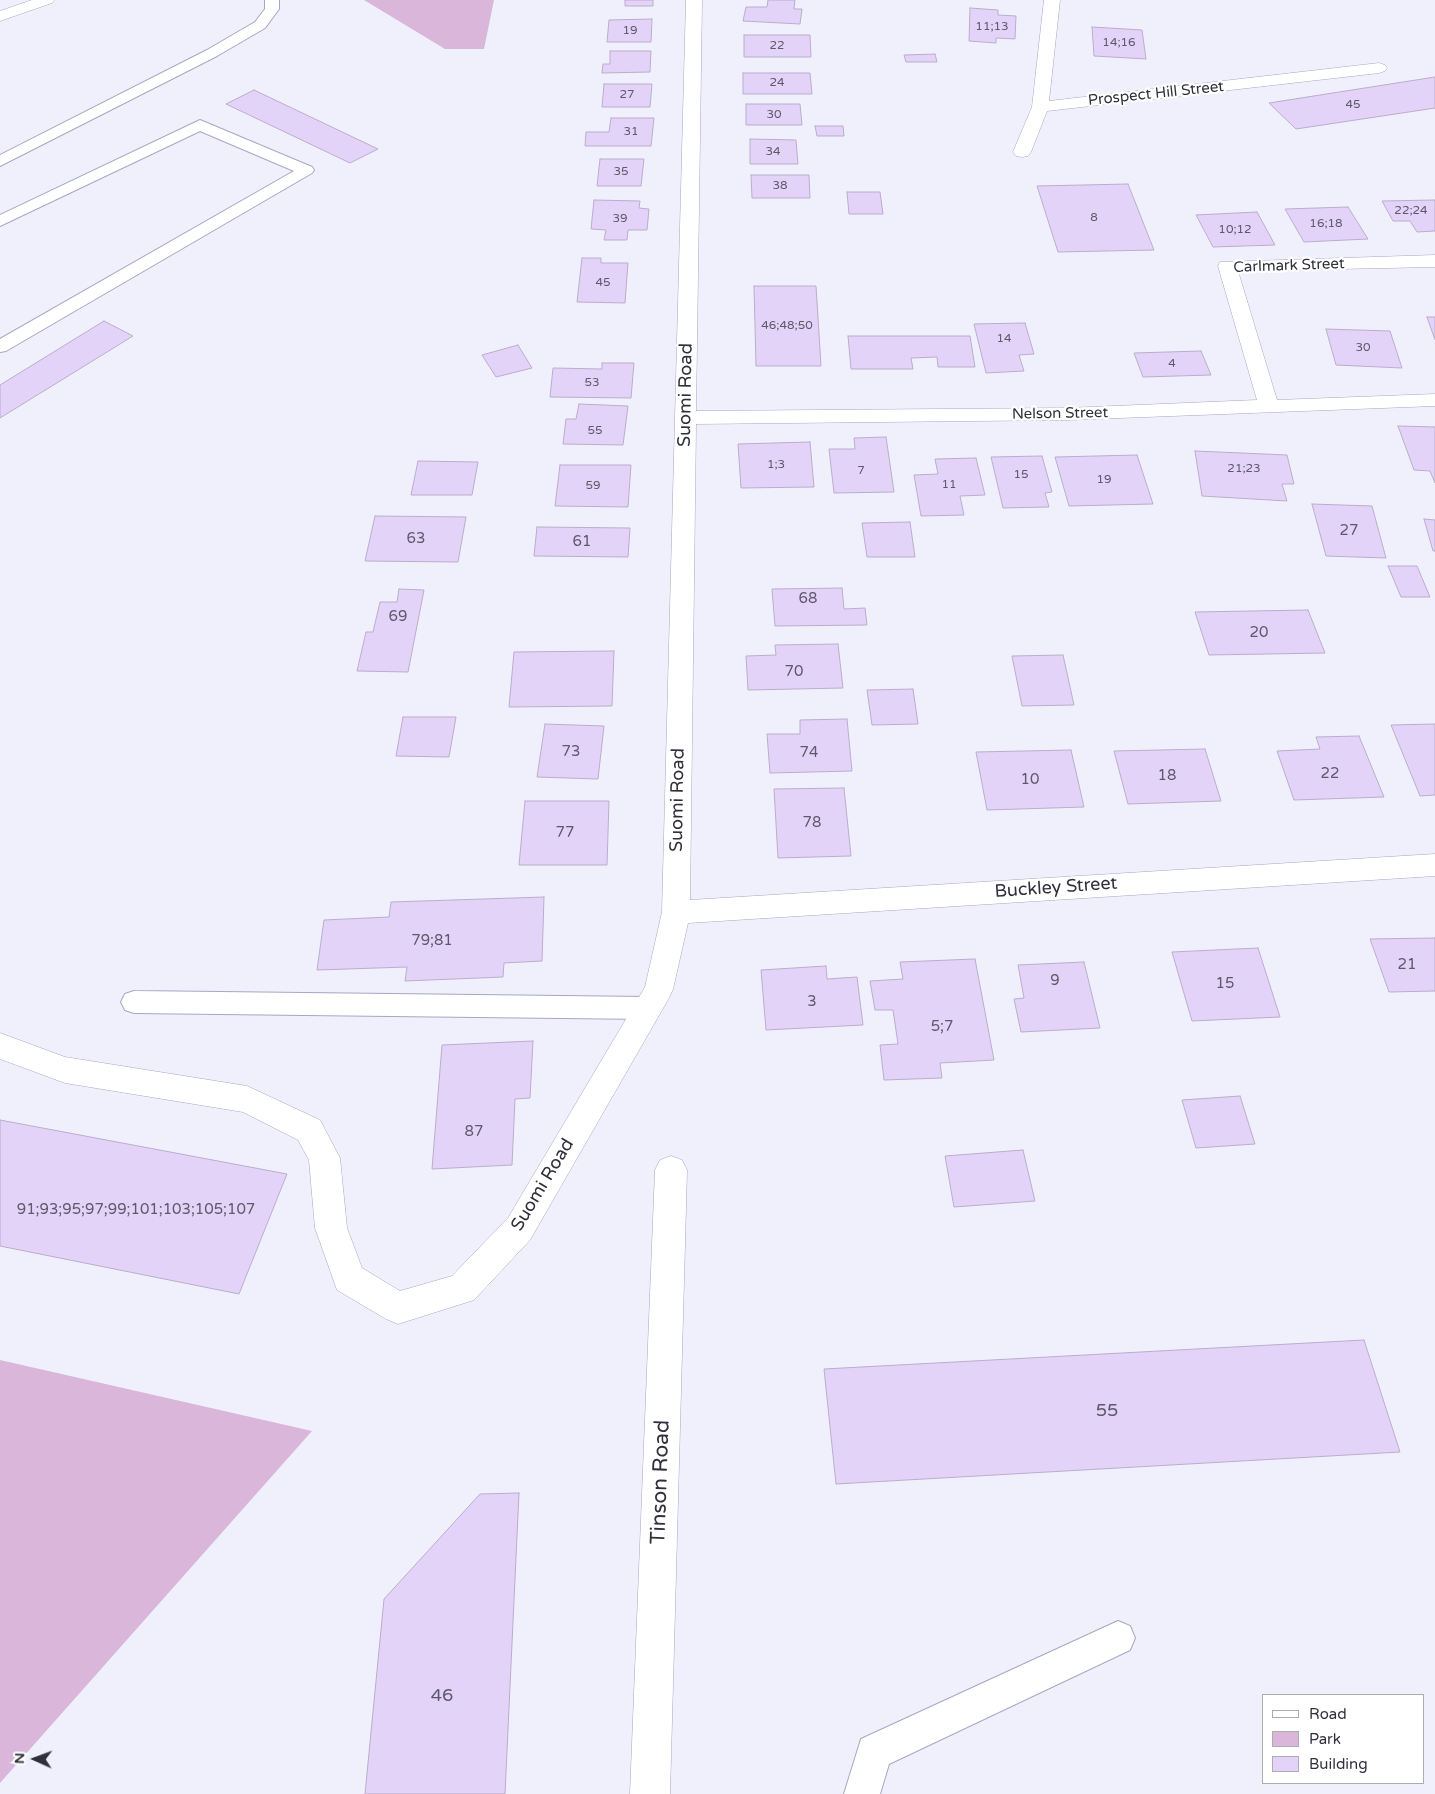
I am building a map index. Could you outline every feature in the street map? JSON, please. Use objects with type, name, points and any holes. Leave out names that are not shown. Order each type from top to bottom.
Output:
[{"type":"street","points":[[0,16],[47,0]]},
{"type":"street","name":"Suomi Road","points":[[0,1046],[65,1070],[247,1099],[309,1130],[324,1158],[330,1228],[350,1279],[398,1308],[462,1289],[519,1229],[659,989],[676,912],[694,0]]},
{"type":"street","points":[[1022,152],[1040,107],[1052,0]]},
{"type":"street","name":"Prospect Hill Street","points":[[1040,107],[1379,68]]},
{"type":"street","name":"Carlmark Street","points":[[1269,406],[1227,266],[1435,261]]},
{"type":"street","name":"Nelson Street","points":[[685,418],[1067,414],[1435,400]]},
{"type":"street","name":"Buckley Street","points":[[676,912],[1435,865]]},
{"type":"street","name":"Tinson Road","points":[[650,1794],[671,1170]]},
{"type":"lane","points":[[0,161],[212,53],[260,25],[272,9],[272,0]]},
{"type":"lane","points":[[0,221],[200,126],[306,170],[0,347]]},
{"type":"lane","points":[[134,1002],[647,1008]]},
{"type":"lane","points":[[862,1794],[874,1752],[1118,1638]]},
{"type":"green space","points":[[364,0],[494,0],[484,49],[445,49]]},
{"type":"green space","points":[[0,1360],[312,1431],[0,1783]]},
{"type":"building","points":[[625,0],[653,0],[653,6],[625,6]]},
{"type":"building","points":[[768,0],[795,0],[794,9],[802,9],[800,24],[743,21],[746,7],[767,7]]},
{"type":"building","points":[[970,8],[998,10],[998,15],[1016,16],[1015,39],[996,38],[996,43],[969,41]]},
{"type":"building","points":[[652,19],[651,42],[607,42],[609,20]]},
{"type":"building","points":[[1092,27],[1142,30],[1146,59],[1094,56]]},
{"type":"building","points":[[744,35],[810,35],[811,57],[744,57]]},
{"type":"building","points":[[610,51],[651,51],[650,72],[602,73],[603,64],[610,64]]},
{"type":"building","points":[[935,54],[937,62],[906,62],[904,55]]},
{"type":"building","points":[[743,73],[810,73],[812,94],[743,94]]},
{"type":"building","points":[[1435,77],[1435,108],[1296,129],[1269,103]]},
{"type":"building","points":[[604,84],[652,84],[650,107],[602,107]]},
{"type":"building","points":[[254,90],[378,149],[350,163],[226,104]]},
{"type":"building","points":[[746,104],[800,104],[802,125],[746,125]]},
{"type":"building","points":[[611,118],[654,118],[651,146],[585,146],[586,132],[609,132]]},
{"type":"building","points":[[815,126],[843,126],[844,136],[817,136]]},
{"type":"building","points":[[750,139],[796,140],[798,164],[750,164]]},
{"type":"building","points":[[600,159],[644,159],[641,186],[597,186]]},
{"type":"building","points":[[751,175],[809,175],[810,198],[752,198]]},
{"type":"building","points":[[1128,184],[1154,250],[1058,252],[1037,186]]},
{"type":"building","points":[[847,192],[880,192],[883,214],[849,214]]},
{"type":"building","points":[[594,200],[640,201],[639,208],[649,209],[647,230],[628,230],[627,240],[604,240],[606,230],[591,229]]},
{"type":"building","points":[[1435,200],[1435,231],[1417,232],[1410,221],[1393,221],[1382,201]]},
{"type":"building","points":[[1348,207],[1368,239],[1304,242],[1285,209]]},
{"type":"building","points":[[1257,212],[1275,245],[1213,247],[1196,215]]},
{"type":"building","points":[[582,258],[601,258],[601,263],[628,263],[625,303],[577,302]]},
{"type":"building","points":[[754,286],[816,286],[821,366],[756,366]]},
{"type":"building","points":[[1427,317],[1435,317],[1435,340]]},
{"type":"building","points":[[104,321],[133,336],[0,418],[0,385]]},
{"type":"building","points":[[1025,323],[1034,354],[1019,355],[1024,371],[986,373],[974,324]]},
{"type":"building","points":[[1326,329],[1390,331],[1402,368],[1336,365]]},
{"type":"building","points":[[848,336],[970,336],[975,367],[938,367],[937,357],[911,358],[913,369],[851,369]]},
{"type":"building","points":[[518,345],[532,368],[496,377],[482,355]]},
{"type":"building","points":[[1201,351],[1211,375],[1143,377],[1134,353]]},
{"type":"building","points":[[602,363],[634,363],[631,398],[550,397],[553,368],[602,369]]},
{"type":"building","points":[[579,404],[628,406],[623,445],[563,444],[566,419],[576,419]]},
{"type":"building","points":[[1398,426],[1435,427],[1435,483],[1430,471],[1414,470]]},
{"type":"building","points":[[886,437],[894,492],[834,493],[829,449],[855,449],[854,438]]},
{"type":"building","points":[[810,442],[814,487],[741,488],[738,444]]},
{"type":"building","points":[[1195,451],[1287,455],[1294,484],[1282,484],[1287,501],[1202,496]]},
{"type":"building","points":[[1137,455],[1153,504],[1069,506],[1055,457]]},
{"type":"building","points":[[1042,456],[1052,492],[1045,493],[1049,507],[1003,508],[991,457]]},
{"type":"building","points":[[976,458],[985,495],[960,496],[964,515],[921,516],[914,475],[938,474],[935,459]]},
{"type":"building","points":[[418,461],[478,462],[472,495],[411,495]]},
{"type":"building","points":[[560,465],[631,465],[628,507],[555,506]]},
{"type":"building","points":[[1312,504],[1372,506],[1386,558],[1326,556]]},
{"type":"building","points":[[375,516],[466,517],[458,562],[365,561]]},
{"type":"building","points":[[1424,519],[1435,520],[1435,551],[1433,551]]},
{"type":"building","points":[[910,522],[915,557],[867,557],[862,523]]},
{"type":"building","points":[[537,527],[630,528],[628,557],[534,556]]},
{"type":"building","points":[[1388,566],[1417,566],[1430,597],[1401,597]]},
{"type":"building","points":[[842,588],[844,609],[865,608],[867,625],[775,626],[772,589]]},
{"type":"building","points":[[399,589],[424,590],[408,672],[357,671],[366,632],[373,632],[380,602],[397,602]]},
{"type":"building","points":[[1308,610],[1325,653],[1209,655],[1195,612]]},
{"type":"building","points":[[838,644],[843,688],[748,690],[746,656],[776,655],[775,645]]},
{"type":"building","points":[[614,651],[612,706],[509,707],[514,652]]},
{"type":"building","points":[[1063,655],[1074,705],[1022,706],[1012,656]]},
{"type":"building","points":[[913,689],[918,724],[872,725],[867,690]]},
{"type":"building","points":[[403,717],[456,717],[449,757],[396,756]]},
{"type":"building","points":[[847,719],[852,771],[770,773],[767,734],[800,734],[800,720]]},
{"type":"building","points":[[545,724],[604,726],[598,779],[537,777]]},
{"type":"building","points":[[1435,724],[1435,795],[1420,796],[1391,725]]},
{"type":"building","points":[[1359,736],[1384,797],[1294,800],[1277,751],[1320,749],[1316,737]]},
{"type":"building","points":[[1205,749],[1221,801],[1128,804],[1114,751]]},
{"type":"building","points":[[1071,750],[1084,807],[987,810],[976,752]]},
{"type":"building","points":[[844,788],[851,856],[778,858],[774,789]]},
{"type":"building","points":[[525,801],[609,801],[607,865],[519,865]]},
{"type":"building","points":[[544,897],[542,961],[504,963],[503,977],[405,981],[407,967],[317,970],[324,920],[389,917],[391,902]]},
{"type":"building","points":[[1435,938],[1435,991],[1389,992],[1370,939]]},
{"type":"building","points":[[1258,948],[1280,1017],[1192,1021],[1172,952]]},
{"type":"building","points":[[975,959],[994,1060],[940,1063],[942,1078],[884,1080],[880,1045],[898,1044],[893,1010],[875,1010],[870,981],[903,979],[900,962]]},
{"type":"building","points":[[1084,962],[1100,1028],[1021,1032],[1014,999],[1024,998],[1018,965]]},
{"type":"building","points":[[826,966],[827,979],[857,977],[863,1025],[766,1030],[761,970]]},
{"type":"building","points":[[533,1041],[530,1098],[515,1099],[512,1165],[432,1169],[442,1045]]},
{"type":"building","points":[[1240,1096],[1255,1144],[1196,1148],[1182,1100]]},
{"type":"building","points":[[0,1120],[287,1174],[239,1294],[0,1246]]},
{"type":"building","points":[[1023,1150],[1035,1201],[954,1207],[945,1156]]},
{"type":"building","points":[[1364,1340],[1400,1452],[836,1484],[824,1369]]},
{"type":"building","points":[[519,1493],[505,1794],[365,1794],[384,1599],[480,1494]]}]
